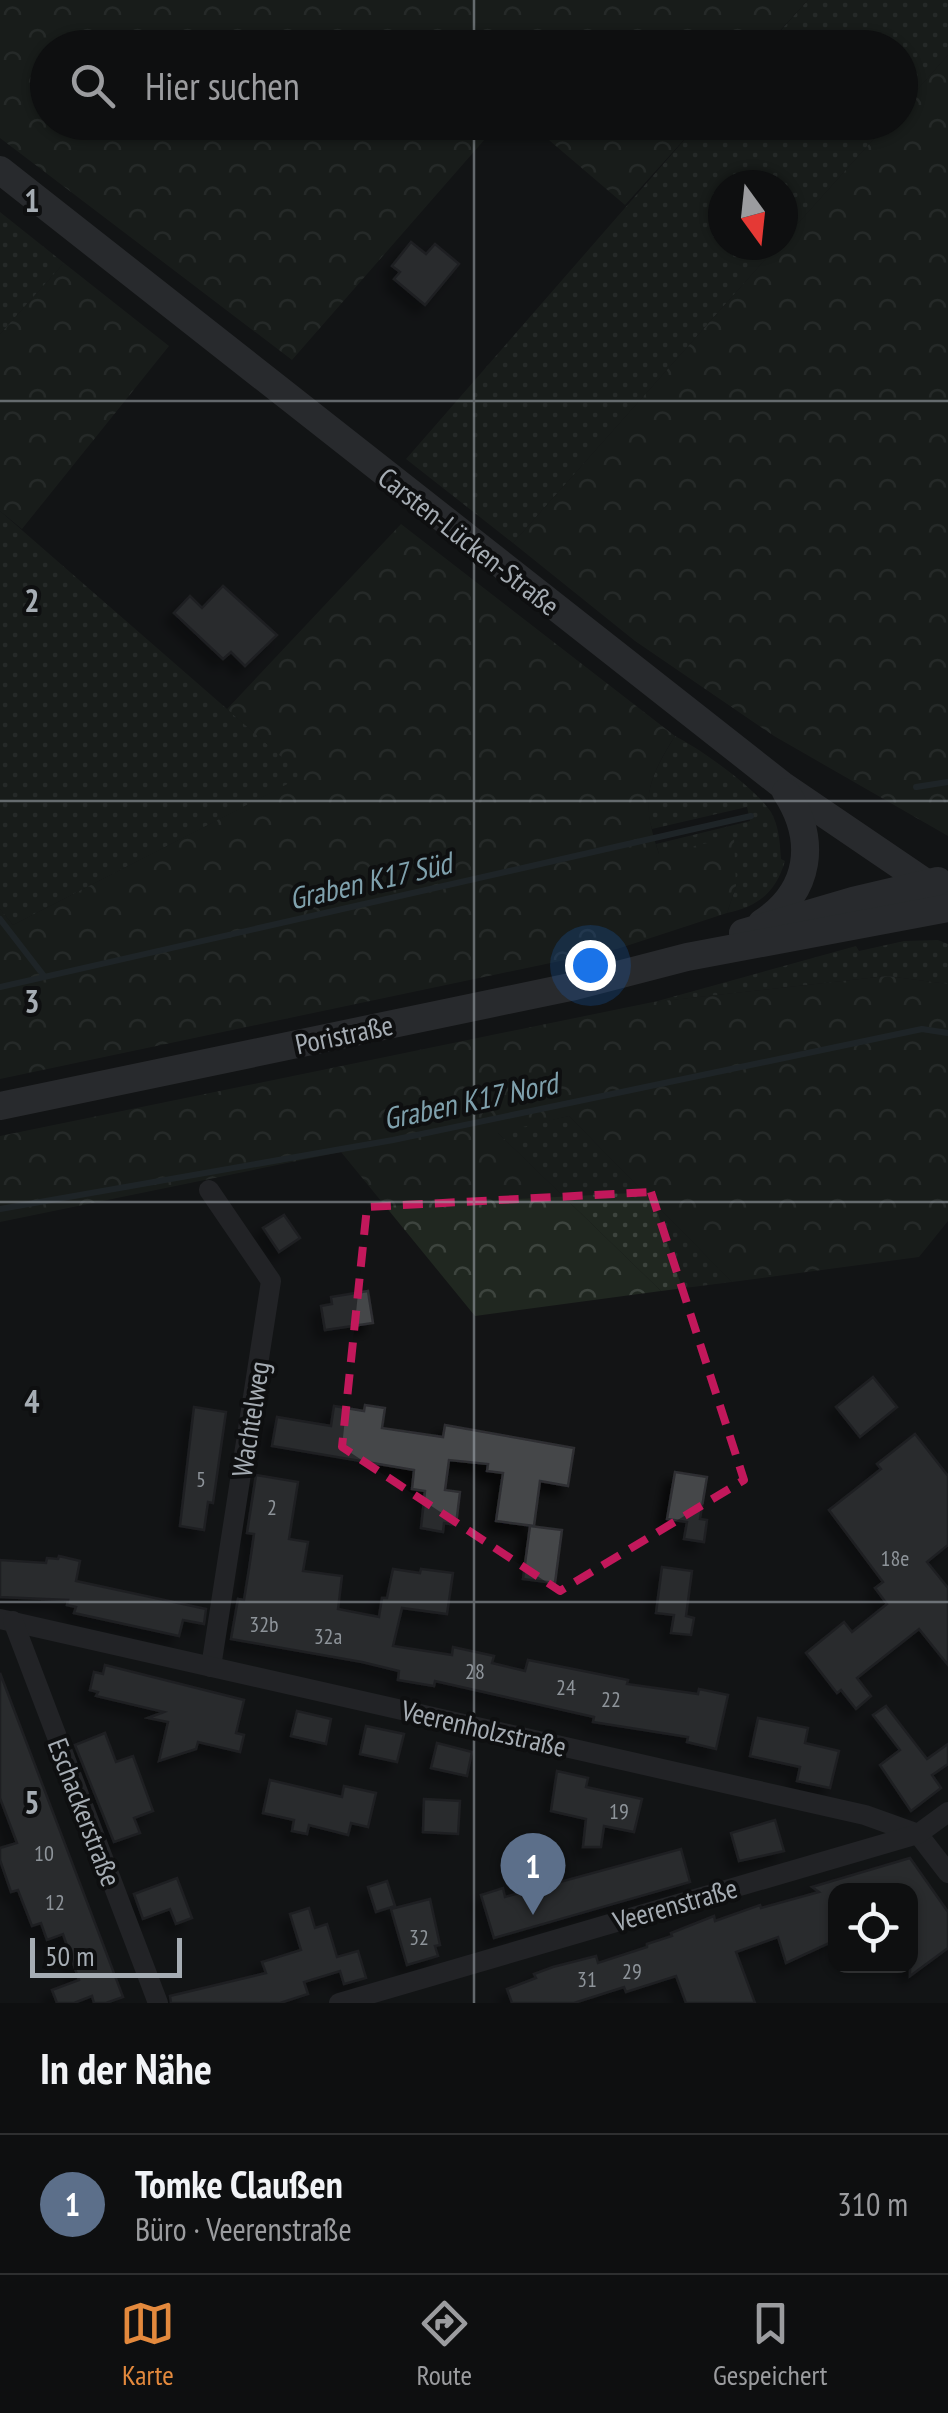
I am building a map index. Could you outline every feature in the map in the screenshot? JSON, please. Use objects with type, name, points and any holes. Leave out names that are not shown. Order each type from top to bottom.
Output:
[{"type":"main road","name":"Carsten-Lücken-Straße","points":[[0,170],[782,785],[942,887]]},
{"type":"main road","points":[[753,929],[783,909],[803,874],[805,836],[798,811],[782,785]]},
{"type":"main road","name":"Poristraße","points":[[687,957],[753,929],[942,887]]},
{"type":"main road","name":"Poristraße","points":[[0,1106],[575,986],[687,957],[948,908]]},
{"type":"street","name":"Wachtelweg","points":[[209,1190],[272,1282],[211,1666]]},
{"type":"street","name":"Veerenholzstraße","points":[[6,1620],[865,1815],[918,1834]]},
{"type":"street","name":"Eschackerstraße","points":[[6,1620],[158,2003]]},
{"type":"street","name":"Veerenstraße","points":[[339,2003],[918,1834],[948,1812]]},
{"type":"street","points":[[918,1834],[948,1872]]},
{"type":"highlighted area","points":[[651,1192],[744,1480],[560,1591],[342,1447],[367,1207]]},
{"type":"green space","points":[[0,0],[808,0],[781,30],[30,30],[30,140],[484,140],[292,360],[0,138]]},
{"type":"green space","points":[[808,0],[948,0],[948,55],[918,89],[918,30],[781,30]]},
{"type":"green space","points":[[948,55],[948,836],[774,736],[635,641],[513,543],[765,260],[798,260],[798,223],[873,140],[918,140],[918,89]]},
{"type":"green space","points":[[549,140],[684,140],[625,205]]},
{"type":"green space","points":[[684,140],[873,140],[798,223],[798,170],[708,170],[708,260],[765,260],[513,543],[406,459]]},
{"type":"green space","points":[[0,212],[64,263],[0,334]]},
{"type":"green space","points":[[64,263],[169,346],[22,529],[0,511],[0,334]]},
{"type":"green space","points":[[0,511],[304,776],[13,925],[0,909]]},
{"type":"green space","points":[[401,524],[675,736],[649,792],[653,836],[659,854],[734,837],[736,886],[727,913],[617,949],[0,1079],[0,909],[13,925],[303,776],[227,709]]},
{"type":"green space","points":[[675,736],[740,781],[774,817],[781,859],[785,861],[771,889],[748,907],[727,913],[736,886],[659,854],[656,844],[750,821],[747,807],[652,829],[649,791],[656,769]]},
{"type":"green space","points":[[938,940],[948,944],[948,984],[887,976],[654,1002],[856,946],[859,951],[904,941]]},
{"type":"green space","points":[[887,976],[948,984],[948,1221],[919,1257],[732,1282],[569,1116],[498,1133],[661,1291],[475,1316],[341,1152],[0,1222],[0,1136],[653,1002]]},
{"type":"green space","points":[[569,1116],[732,1282],[661,1291],[497,1132]]},
{"type":"building","points":[[411,242],[426,254],[435,244],[459,264],[425,305],[394,279],[400,272],[392,266]]},
{"type":"building","points":[[223,586],[277,635],[245,666],[231,652],[223,659],[174,613],[190,596],[202,608]]},
{"type":"building","points":[[284,1215],[300,1238],[279,1252],[263,1228]]},
{"type":"building","points":[[368,1291],[373,1323],[325,1330],[321,1306],[332,1304],[331,1297]]},
{"type":"building","points":[[873,1377],[897,1407],[860,1437],[836,1407]]},
{"type":"building","points":[[365,1405],[385,1408],[382,1428],[443,1437],[445,1425],[574,1448],[568,1486],[540,1481],[534,1526],[496,1521],[503,1473],[487,1471],[488,1464],[449,1460],[445,1490],[460,1492],[456,1525],[444,1523],[443,1532],[421,1528],[425,1491],[412,1489],[414,1470],[272,1446],[277,1417],[331,1426],[334,1406],[364,1411]]},
{"type":"building","points":[[194,1407],[226,1412],[213,1503],[208,1502],[204,1530],[180,1526]]},
{"type":"building","points":[[915,1434],[948,1476],[948,1545],[927,1562],[948,1588],[948,1665],[919,1629],[857,1678],[871,1696],[856,1709],[841,1690],[837,1693],[806,1653],[844,1622],[852,1632],[887,1604],[875,1588],[883,1582],[829,1510],[881,1469],[877,1464]]},
{"type":"building","points":[[675,1472],[707,1477],[700,1519],[707,1520],[704,1542],[684,1539],[687,1522],[667,1519]]},
{"type":"building","points":[[256,1475],[298,1482],[289,1539],[308,1542],[303,1571],[342,1576],[338,1609],[379,1617],[393,1569],[453,1573],[447,1614],[402,1608],[393,1646],[452,1655],[453,1647],[494,1656],[492,1663],[525,1671],[528,1660],[628,1680],[627,1684],[728,1695],[716,1749],[687,1742],[688,1737],[593,1722],[594,1717],[435,1681],[434,1686],[398,1680],[399,1671],[362,1662],[231,1639],[238,1599],[244,1600],[249,1569],[254,1534],[247,1533]]},
{"type":"building","points":[[530,1526],[562,1530],[555,1583],[523,1579]]},
{"type":"building","points":[[59,1556],[80,1561],[76,1581],[206,1609],[204,1624],[183,1620],[179,1636],[74,1613],[76,1607],[67,1605],[68,1600],[0,1597],[0,1560],[46,1563],[47,1558]]},
{"type":"building","points":[[662,1567],[692,1571],[686,1616],[694,1618],[691,1635],[671,1633],[674,1615],[656,1613]]},
{"type":"building","points":[[105,1665],[244,1700],[236,1733],[244,1735],[240,1752],[198,1742],[196,1749],[159,1761],[168,1722],[148,1718],[164,1712],[96,1696],[98,1692],[90,1690],[94,1672],[103,1674]]},
{"type":"building","points":[[0,1673],[123,1997],[106,2003],[94,2003],[92,1996],[74,2003],[57,2003],[52,1990],[79,1980],[63,1934],[47,1940],[41,1923],[32,1926],[18,1890],[11,1892],[0,1860],[0,1848],[17,1843],[0,1798]]},
{"type":"building","points":[[886,1706],[927,1759],[948,1744],[948,1764],[932,1775],[941,1788],[911,1811],[880,1765],[900,1750],[873,1715]]},
{"type":"building","points":[[297,1711],[331,1719],[326,1744],[291,1736]]},
{"type":"building","points":[[758,1718],[808,1728],[805,1743],[839,1751],[830,1788],[797,1781],[800,1767],[750,1756]]},
{"type":"building","points":[[366,1726],[404,1734],[397,1762],[360,1754]]},
{"type":"building","points":[[105,1733],[116,1762],[133,1756],[153,1811],[134,1818],[140,1833],[114,1842],[75,1745]]},
{"type":"building","points":[[437,1743],[472,1752],[467,1776],[431,1768]]},
{"type":"building","points":[[557,1771],[588,1778],[586,1787],[642,1799],[634,1832],[604,1826],[601,1847],[583,1847],[586,1819],[551,1811]]},
{"type":"building","points":[[270,1780],[342,1797],[344,1786],[376,1793],[368,1827],[351,1823],[348,1835],[309,1825],[307,1834],[292,1831],[294,1820],[263,1813]]},
{"type":"building","points":[[424,1799],[460,1801],[458,1834],[423,1832]]},
{"type":"building","points":[[775,1820],[784,1851],[739,1861],[731,1833]]},
{"type":"building","points":[[681,1849],[690,1882],[494,1938],[481,1895],[503,1888],[505,1897]]},
{"type":"building","points":[[910,1858],[948,1912],[948,1948],[918,1970],[918,1883],[828,1883],[828,1944],[786,1963],[778,1937],[736,1952],[755,2003],[686,2003],[676,1976],[574,2003],[512,2003],[507,1989],[536,1978],[534,1974],[596,1956],[598,1963],[647,1947],[714,1916],[715,1921],[760,1905],[761,1908],[819,1892],[812,1887]]},
{"type":"building","points":[[177,1878],[192,1918],[176,1924],[170,1909],[143,1919],[134,1894]]},
{"type":"building","points":[[387,1881],[395,1906],[376,1912],[368,1887]]},
{"type":"building","points":[[430,1899],[440,1945],[435,1946],[438,1956],[407,1965],[391,1909]]},
{"type":"building","points":[[309,1908],[315,1928],[327,1924],[337,1957],[358,1951],[366,1978],[344,1984],[340,1971],[304,1982],[308,1994],[280,2003],[171,2003],[170,1996],[266,1973],[262,1962],[301,1950],[290,1914]]},
{"type":"waterway","name":"Graben K17 Süd","points":[[916,787],[948,782]]},
{"type":"waterway","name":"Graben K17 Süd","points":[[0,987],[751,816]]},
{"type":"waterway","points":[[0,919],[44,976]]},
{"type":"waterway","name":"Graben K17 Nord","points":[[0,1209],[393,1140],[922,1029],[948,1033]]},
{"type":"place","name":"Tomke Claußen","points":[[533,1915]]}]
